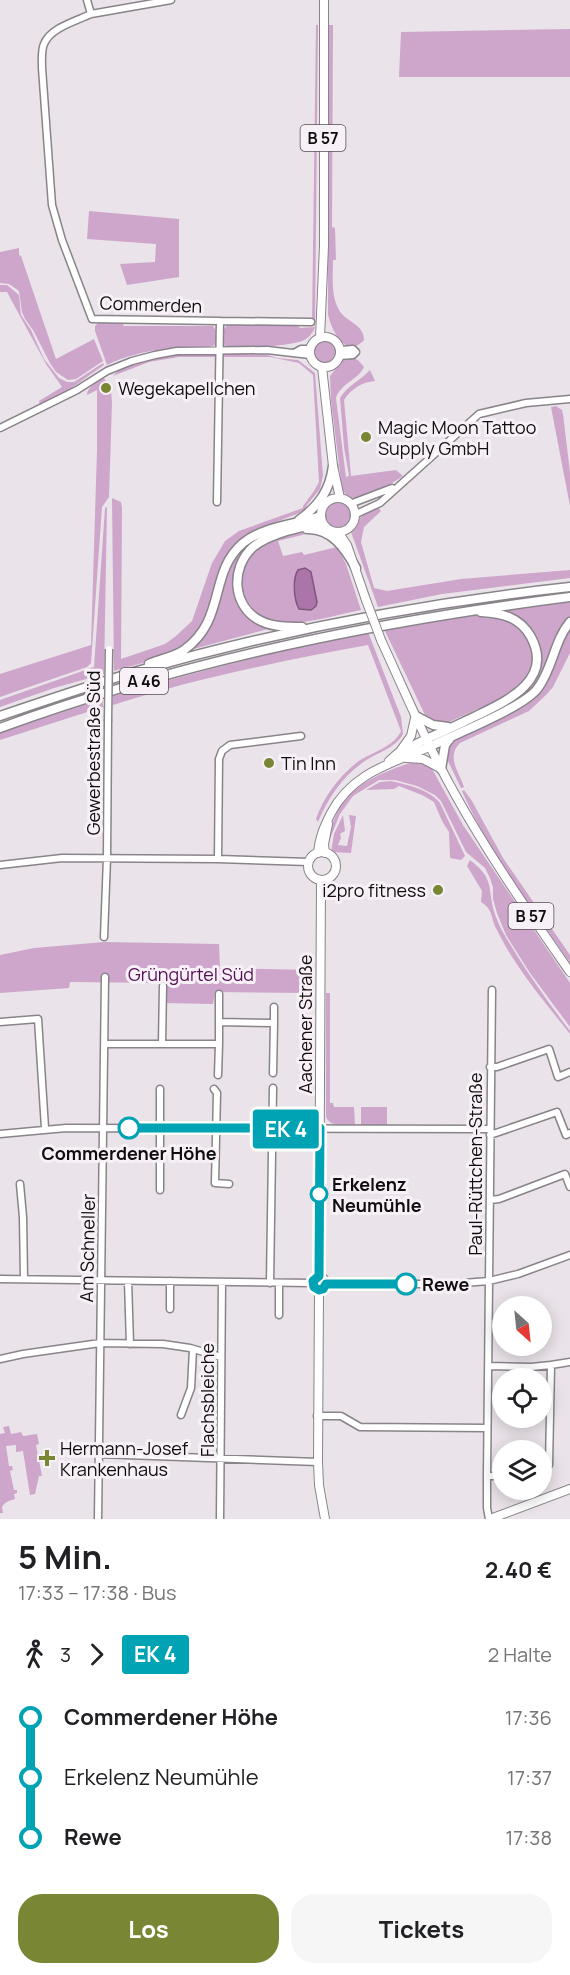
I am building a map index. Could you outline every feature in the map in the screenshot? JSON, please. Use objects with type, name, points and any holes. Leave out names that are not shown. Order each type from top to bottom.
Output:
[{"type":"highway","points":[[297,526],[326,493],[333,466]]},
{"type":"highway","points":[[320,627],[289,627],[263,622],[247,610],[238,592],[237,578],[238,569],[249,550],[266,539],[321,519]]},
{"type":"highway","points":[[297,526],[314,529],[335,538],[356,567]]},
{"type":"highway","name":"A 46","points":[[135,672],[151,663],[181,652],[199,637],[211,618],[223,572],[231,556],[249,538],[266,531],[297,526]]},
{"type":"highway","name":"A 46","points":[[0,716],[135,672],[230,647],[320,627],[466,600],[570,587]]},
{"type":"highway","name":"A 46","points":[[0,728],[74,703],[216,661],[330,634],[441,614],[570,597]]},
{"type":"highway","points":[[428,743],[517,694],[530,680],[536,664],[535,646],[526,629],[511,617],[500,613],[480,612],[441,614]]},
{"type":"highway","points":[[416,716],[433,725],[453,731],[511,708],[537,691],[562,634],[570,622]]},
{"type":"highway","points":[[441,769],[445,745],[453,731]]},
{"type":"main road","name":"B 57","points":[[324,0],[322,316],[324,337]]},
{"type":"main road","points":[[324,337],[336,341],[340,353],[336,364],[325,368],[314,363],[310,352],[314,342],[324,337]]},
{"type":"main road","points":[[325,368],[338,498]]},
{"type":"main road","points":[[338,498],[350,504],[354,515],[352,523],[343,531],[330,530],[321,519],[326,502],[338,498]]},
{"type":"main road","name":"B 57","points":[[343,531],[354,553],[366,600],[381,640],[441,769],[501,872],[570,972]]},
{"type":"main road","points":[[416,716],[411,736],[400,756],[423,759],[441,769]]},
{"type":"main road","name":"Aachener Straße","points":[[319,1276],[321,880],[330,877],[335,869],[334,860],[321,853],[330,816],[348,789],[383,765],[428,743]]},
{"type":"main road","points":[[321,853],[312,856],[308,870],[321,880]]},
{"type":"main road","points":[[319,1276],[326,1284],[323,1289],[319,1290],[315,1289],[313,1283],[319,1276]]},
{"type":"main road","points":[[319,1290],[318,1462],[325,1519]]},
{"type":"main road","points":[[489,1519],[570,1489]]},
{"type":"street","points":[[87,0],[91,14],[171,0]]},
{"type":"street","name":"Commerden","points":[[91,14],[62,27],[47,39],[43,46],[44,100],[52,205],[92,319],[311,322]]},
{"type":"street","name":"Commerden","points":[[217,502],[220,321]]},
{"type":"street","points":[[0,428],[77,390],[107,371],[132,361],[177,351],[310,352]]},
{"type":"street","points":[[354,515],[380,503],[479,414],[526,404],[570,399]]},
{"type":"street","points":[[350,504],[396,487]]},
{"type":"street","name":"Gewerbestraße Süd","points":[[104,937],[108,858],[109,649]]},
{"type":"street","points":[[218,859],[219,759],[222,751],[230,745],[301,736]]},
{"type":"street","name":"Gewerbestraße Süd","points":[[0,865],[62,858],[309,862]]},
{"type":"street","name":"Am Schneller","points":[[98,1519],[105,977]]},
{"type":"street","points":[[162,1044],[163,986]]},
{"type":"street","name":"Paul-Rüttchen-Straße","points":[[489,1519],[487,1428],[492,990]]},
{"type":"street","points":[[218,1075],[219,994]]},
{"type":"street","points":[[273,1073],[274,1007]]},
{"type":"street","points":[[0,1022],[38,1019],[45,1128]]},
{"type":"street","points":[[219,1022],[274,1023]]},
{"type":"street","points":[[105,1044],[219,1044]]},
{"type":"street","points":[[490,1067],[497,1067],[549,1049],[558,1077],[570,1072]]},
{"type":"street","points":[[270,1283],[273,1088]]},
{"type":"street","points":[[160,1089],[160,1190]]},
{"type":"street","points":[[214,1089],[217,1093],[215,1183],[229,1184]]},
{"type":"street","points":[[0,1134],[45,1128],[320,1128],[490,1132],[557,1112],[566,1135],[570,1133]]},
{"type":"street","points":[[490,1200],[499,1199],[565,1174],[570,1187]]},
{"type":"street","points":[[20,1184],[24,1279]]},
{"type":"street","points":[[326,1284],[450,1284],[489,1281],[518,1274],[570,1255]]},
{"type":"street","points":[[0,1279],[313,1283]]},
{"type":"street","points":[[128,1281],[130,1344]]},
{"type":"street","points":[[170,1281],[170,1309]]},
{"type":"street","name":"Flachsbleiche","points":[[220,1519],[222,1282]]},
{"type":"street","points":[[279,1283],[279,1315]]},
{"type":"street","points":[[0,1359],[100,1343],[163,1344],[221,1357]]},
{"type":"street","points":[[181,1415],[191,1388],[193,1349]]},
{"type":"street","points":[[488,1366],[531,1367],[570,1362]]},
{"type":"street","points":[[550,1440],[551,1365]]},
{"type":"street","points":[[317,1416],[341,1416],[360,1427],[487,1428]]},
{"type":"street","points":[[99,1454],[318,1462]]},
{"type":"street","points":[[487,1476],[492,1476]]},
{"type":"green space","points":[[316,25],[318,25],[315,326],[308,325],[312,323]]},
{"type":"green space","points":[[328,25],[333,25],[332,227],[335,228],[336,260],[333,260],[333,285],[334,297],[341,313],[363,334],[364,340],[351,347],[345,345],[336,335],[328,314]]},
{"type":"green space","points":[[570,29],[570,77],[399,77],[401,32]]},
{"type":"green space","points":[[89,211],[179,219],[179,277],[127,285],[120,264],[155,262],[156,244],[87,239]]},
{"type":"green space","points":[[19,248],[19,255],[56,359],[94,339],[103,361],[76,379],[68,380],[56,372],[25,319],[19,291],[9,284],[0,283],[0,252]]},
{"type":"green space","points":[[0,285],[7,285],[19,295],[21,315],[31,330],[44,359],[59,378],[67,382],[74,382],[103,363],[104,365],[70,389],[40,405],[39,401],[62,387],[46,364],[7,292],[0,292]]},
{"type":"green space","points":[[99,322],[123,324],[124,326],[213,326],[217,332],[216,344],[206,347],[151,351],[107,365],[95,331],[95,326]]},
{"type":"green space","points":[[259,323],[296,324],[300,328],[315,327],[312,334],[296,343],[250,347],[224,345],[223,331],[227,325],[257,325]]},
{"type":"green space","points":[[325,339],[334,343],[338,352],[334,361],[325,365],[316,361],[312,352],[316,343]]},
{"type":"green space","points":[[219,353],[268,355],[298,360],[315,373],[323,476],[320,489],[306,506],[307,509],[262,527],[245,537],[234,548],[224,564],[205,620],[198,632],[185,644],[167,655],[114,671],[112,498],[121,502],[122,508],[121,659],[165,644],[176,636],[192,621],[212,563],[225,541],[239,531],[303,508],[319,482],[313,375],[299,363],[270,357],[179,357],[149,362],[113,376],[133,363],[147,359]]},
{"type":"green space","points":[[349,357],[358,360],[364,367],[338,393],[336,398],[346,477],[349,476],[340,398],[370,370],[375,381],[357,387],[344,400],[351,476],[396,470],[403,476],[364,496],[351,498],[342,489],[330,376],[343,360]]},
{"type":"green space","points":[[104,378],[111,391],[112,402],[109,497],[102,507],[91,663],[87,667],[0,697],[0,674],[91,645],[97,390],[87,395],[87,392],[90,387]]},
{"type":"green space","points":[[556,406],[562,410],[563,414],[570,472],[570,506],[551,407]]},
{"type":"green space","points":[[338,501],[348,505],[352,515],[348,525],[338,529],[328,525],[324,515],[328,505]]},
{"type":"green space","points":[[107,507],[104,674],[0,707],[0,700],[94,667],[105,508]]},
{"type":"green space","points":[[378,507],[381,511],[364,527],[361,542],[374,588],[387,591],[461,579],[570,570],[570,578],[442,594],[378,607],[351,532],[358,520]]},
{"type":"green space","points":[[286,527],[241,558],[240,603],[276,627],[186,651],[194,644],[228,566],[248,541]]},
{"type":"green space","points":[[309,531],[310,533],[278,541],[283,556],[302,552],[304,555],[337,547],[346,564],[361,610],[294,623],[274,622],[263,618],[254,611],[244,593],[242,582],[247,561],[258,547],[265,543]]},
{"type":"green space","points":[[570,602],[570,619],[541,679],[525,698],[453,733],[451,731],[521,696],[535,679],[540,659],[539,645],[533,633],[500,610]]},
{"type":"green space","points":[[484,614],[506,617],[525,632],[534,647],[530,675],[521,688],[495,704],[475,710],[445,724],[431,720],[426,717],[384,629]]},
{"type":"green space","points":[[570,625],[570,653],[553,687],[547,694],[529,711],[460,743],[456,748],[454,759],[464,787],[461,788],[446,757],[449,741],[533,697]]},
{"type":"green space","points":[[368,632],[401,717],[403,734],[395,743],[367,759],[348,775],[331,797],[318,822],[316,819],[323,804],[343,776],[360,760],[393,742],[401,731],[368,645],[207,678],[113,705],[113,696],[240,661]]},
{"type":"green space","points":[[102,699],[103,707],[0,740],[0,732]]},
{"type":"green space","points":[[421,761],[431,767],[463,825],[570,983],[570,1027],[530,973],[506,935],[497,913],[493,899],[493,887],[485,868],[466,852],[441,801],[435,795],[417,786],[395,780],[379,780],[353,796],[340,814],[329,841],[327,840],[338,811],[349,795],[372,779]]},
{"type":"green space","points":[[391,781],[424,791],[440,803],[465,856],[461,860],[450,858],[449,832],[434,802],[399,786],[394,789],[366,790],[380,782]]},
{"type":"green space","points":[[464,790],[503,858],[570,955],[570,963],[498,858],[473,814],[462,791]]},
{"type":"green space","points":[[343,815],[345,831],[340,834],[338,845],[347,846],[351,827],[349,815],[356,816],[351,853],[331,852],[334,834]]},
{"type":"green space","points":[[470,860],[487,880],[493,908],[505,936],[570,1034],[530,984],[504,944],[490,911],[481,902],[482,891],[467,866]]},
{"type":"green space","name":"Grüngürtel Süd","points":[[104,942],[219,944],[220,968],[311,970],[309,993],[215,992],[213,1004],[163,1003],[163,983],[70,982],[69,988],[0,993],[0,955],[34,948]]},
{"type":"green space","points":[[326,993],[330,993],[330,1103],[333,1103],[334,1107],[354,1107],[355,1125],[334,1124],[326,1117]]},
{"type":"green space","points":[[361,1107],[387,1107],[387,1125],[361,1125]]},
{"type":"green space","points":[[9,1426],[11,1434],[21,1432],[23,1436],[37,1434],[39,1444],[36,1445],[42,1476],[39,1476],[35,1494],[30,1495],[23,1451],[16,1452],[16,1445],[6,1446],[9,1466],[12,1466],[13,1470],[10,1471],[14,1490],[17,1490],[17,1493],[14,1494],[15,1499],[3,1505],[3,1513],[0,1513],[0,1434],[5,1433],[3,1427]]},
{"type":"shaded area","points":[[305,568],[311,572],[317,602],[311,610],[299,609],[295,595],[296,574],[298,570]]},
{"type":"bus line","points":[[129,1128],[320,1128],[319,1276],[313,1281],[315,1289],[323,1289],[326,1284],[406,1284]]},
{"type":"place","name":"Wegekapellchen","points":[[106,388]]},
{"type":"place","name":"Magic Moon Tattoo Supply GmbH","points":[[366,437]]},
{"type":"place","name":"Tin Inn","points":[[269,763]]},
{"type":"place","name":"i2pro fitness","points":[[438,890]]},
{"type":"place","name":"Commerdener Höhe","points":[[129,1128]]},
{"type":"place","name":"Erkelenz Neumühle","points":[[319,1194]]},
{"type":"place","name":"Rewe","points":[[406,1284]]},
{"type":"place","name":"Hermann-Josef Krankenhaus","points":[[47,1458]]}]
